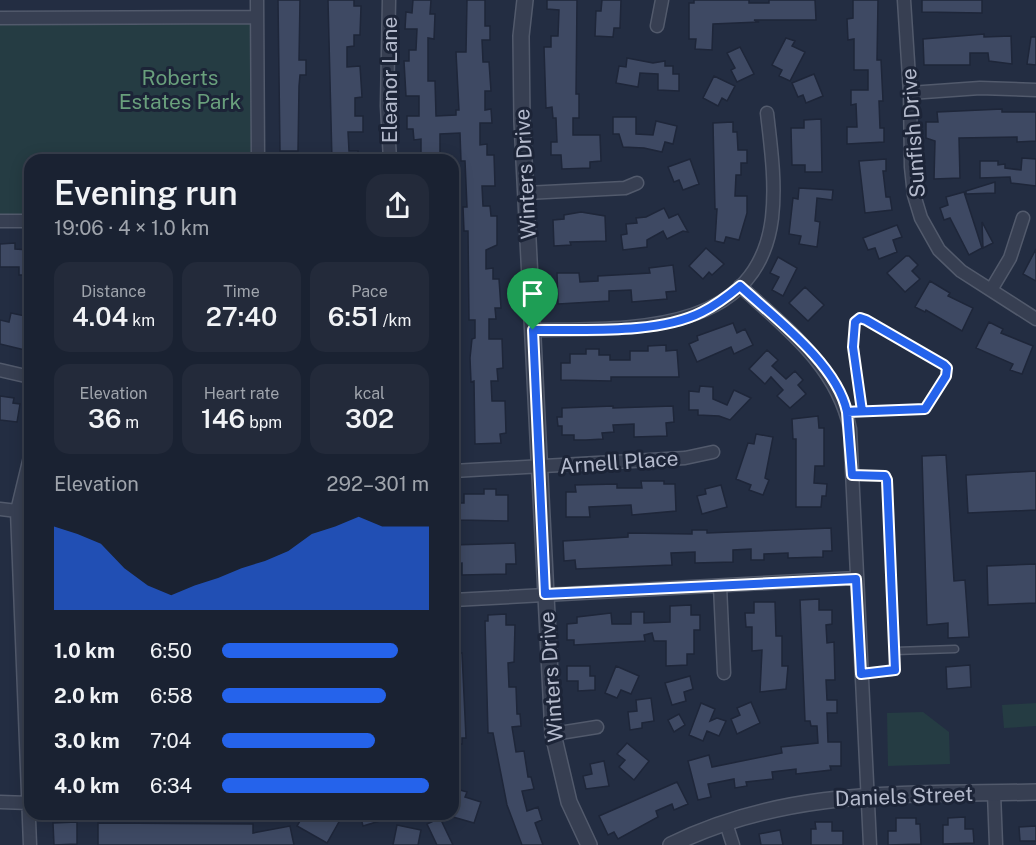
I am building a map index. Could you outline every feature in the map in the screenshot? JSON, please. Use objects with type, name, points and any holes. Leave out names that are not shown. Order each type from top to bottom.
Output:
[{"type":"street","points":[[257,0],[258,154]]},
{"type":"street","name":"Eleanor Lane","points":[[389,0],[387,106],[390,154]]},
{"type":"street","name":"Winters Drive","points":[[525,0],[521,36],[526,193],[553,734],[569,802],[589,845]]},
{"type":"street","points":[[657,26],[662,0]]},
{"type":"street","name":"Sunfish Drive","points":[[904,0],[910,93],[911,167],[914,195],[921,218],[939,250],[961,271],[1036,319]]},
{"type":"street","points":[[0,18],[257,17]]},
{"type":"street","points":[[910,93],[980,88],[1036,90]]},
{"type":"street","points":[[533,330],[635,327],[674,322],[701,313],[740,286],[757,263],[766,243],[771,220],[773,167],[767,113]]},
{"type":"street","points":[[526,193],[625,188],[637,183]]},
{"type":"street","points":[[991,290],[1010,258],[1023,218]]},
{"type":"street","points":[[0,221],[24,221]]},
{"type":"street","points":[[740,286],[816,360],[836,386],[847,412],[870,845]]},
{"type":"street","points":[[0,370],[24,376]]},
{"type":"street","name":"Arnell Place","points":[[459,471],[685,458],[713,452]]},
{"type":"street","points":[[24,482],[17,511],[24,681]]},
{"type":"street","points":[[0,509],[17,511]]},
{"type":"street","points":[[459,600],[856,579]]},
{"type":"street","points":[[720,586],[724,673]]},
{"type":"street","points":[[553,734],[597,727]]},
{"type":"street","name":"Daniels Street","points":[[671,845],[726,823],[785,806],[867,794],[1036,792]]},
{"type":"street","points":[[994,793],[996,845]]},
{"type":"street","points":[[0,802],[24,803]]},
{"type":"street","points":[[29,820],[30,845]]},
{"type":"street","points":[[726,823],[733,845]]},
{"type":"lane","points":[[847,412],[925,409],[946,376],[947,368],[860,318],[855,322],[853,347],[862,411]]},
{"type":"lane","points":[[852,475],[880,474],[887,480],[895,651],[895,670],[861,674]]},
{"type":"lane","points":[[895,651],[955,649]]},
{"type":"green space","name":"Roberts Estates Park","points":[[257,17],[258,154],[24,154],[24,221],[0,221],[0,18]]},
{"type":"green space","points":[[1036,703],[1036,726],[1004,728],[1002,705]]},
{"type":"green space","points":[[923,712],[949,732],[950,764],[888,766],[887,713]]},
{"type":"building","points":[[278,0],[300,0],[299,60],[306,60],[306,75],[300,75],[298,151],[280,151]]},
{"type":"building","points":[[328,0],[354,0],[354,6],[361,6],[360,35],[354,35],[354,46],[347,47],[347,67],[360,66],[362,97],[355,98],[355,116],[363,116],[363,132],[348,132],[349,151],[358,151],[358,154],[332,154]]},
{"type":"building","points":[[413,0],[431,0],[430,14],[435,14],[434,39],[428,38],[428,81],[435,81],[436,116],[456,115],[456,110],[459,110],[456,52],[466,52],[467,0],[485,0],[485,26],[490,26],[490,40],[482,40],[483,62],[489,62],[491,91],[485,91],[485,110],[491,109],[492,123],[480,123],[480,145],[487,144],[487,155],[494,155],[495,186],[482,186],[483,206],[490,206],[491,216],[497,216],[497,245],[486,250],[486,269],[493,268],[493,279],[499,279],[501,308],[495,308],[496,319],[489,319],[489,339],[502,339],[503,368],[497,369],[498,381],[491,381],[492,401],[505,401],[506,433],[500,434],[501,443],[475,444],[474,381],[471,382],[470,358],[472,339],[475,338],[475,320],[469,320],[468,231],[464,231],[463,207],[467,207],[465,161],[461,161],[460,133],[440,134],[440,154],[421,154],[421,139],[414,140],[413,129],[407,129],[407,116],[419,116],[419,96],[406,96],[404,61],[409,61],[409,50],[416,50],[417,29],[405,29],[406,12],[412,13]]},
{"type":"building","points":[[547,0],[577,0],[576,94],[579,94],[579,118],[573,118],[573,135],[600,135],[601,161],[590,162],[590,168],[562,169],[561,155],[551,155],[551,142],[557,142],[556,118],[553,118],[552,107],[546,108],[544,47],[551,47],[551,36],[558,36],[559,10],[547,9]]},
{"type":"building","points":[[602,0],[621,0],[620,28],[614,28],[613,37],[595,36],[596,11],[601,11]]},
{"type":"building","points":[[694,0],[749,0],[749,3],[769,3],[769,0],[815,0],[816,20],[754,20],[759,22],[713,24],[712,50],[695,49],[696,39],[689,39],[689,3],[694,3]]},
{"type":"building","points":[[853,0],[878,0],[877,60],[881,60],[883,101],[879,101],[880,128],[884,128],[884,142],[847,144],[847,127],[857,127],[856,104],[851,105],[851,90],[868,90],[868,70],[854,70],[854,39],[848,40],[847,19],[853,18]]},
{"type":"building","points":[[922,0],[982,0],[982,13],[922,12]]},
{"type":"building","points":[[984,34],[984,37],[1011,36],[1012,64],[989,61],[988,53],[970,53],[970,65],[924,65],[923,39]]},
{"type":"building","points":[[1031,37],[1036,37],[1036,65],[1027,64]]},
{"type":"building","points":[[786,38],[795,41],[792,46],[805,52],[790,81],[779,76],[782,70],[772,65]]},
{"type":"building","points":[[740,47],[754,74],[737,82],[731,70],[735,68],[727,53]]},
{"type":"building","points":[[627,58],[653,63],[665,61],[665,66],[673,66],[673,74],[679,74],[679,91],[658,90],[658,74],[640,73],[638,87],[616,83],[619,66],[626,67]]},
{"type":"building","points":[[814,74],[823,96],[806,103],[803,95],[798,97],[792,83]]},
{"type":"building","points":[[714,76],[735,86],[727,101],[722,98],[718,106],[703,98]]},
{"type":"building","points":[[1002,109],[1002,112],[1036,112],[1036,141],[1017,142],[1017,137],[959,138],[960,178],[934,179],[935,141],[926,138],[926,122],[938,122],[937,112]]},
{"type":"building","points":[[613,117],[636,117],[636,134],[653,135],[656,121],[677,126],[673,144],[665,142],[662,152],[623,147],[619,134],[613,134]]},
{"type":"building","points":[[821,119],[822,172],[805,172],[805,165],[792,165],[791,128],[804,128],[804,120]]},
{"type":"building","points":[[733,122],[733,132],[737,132],[738,150],[747,150],[747,163],[741,163],[741,175],[736,175],[735,196],[747,196],[747,213],[739,240],[726,237],[724,243],[715,241],[717,209],[715,209],[713,123]]},
{"type":"building","points":[[1022,158],[1036,159],[1036,186],[1011,183],[1010,177],[980,178],[980,161],[998,161],[998,165],[1005,164],[1005,168],[1021,170]]},
{"type":"building","points":[[690,159],[699,184],[683,190],[679,180],[674,182],[668,167]]},
{"type":"building","points":[[886,159],[886,171],[883,171],[886,197],[890,197],[892,210],[865,213],[859,161]]},
{"type":"building","points":[[995,182],[995,193],[966,194],[966,191]]},
{"type":"building","points":[[799,188],[833,190],[832,200],[817,198],[815,221],[820,222],[817,247],[799,244],[801,236],[789,234],[793,198],[798,199]]},
{"type":"building","points":[[964,192],[982,248],[969,255],[950,218],[944,220],[940,208],[948,205],[946,197]]},
{"type":"building","points":[[664,208],[669,218],[678,214],[688,232],[683,231],[667,239],[663,231],[647,240],[647,247],[623,250],[621,235],[627,234],[626,224],[637,223],[636,218],[646,217]]},
{"type":"building","points":[[581,212],[605,216],[606,241],[570,242],[571,245],[554,246],[553,220],[564,219],[564,215]]},
{"type":"building","points":[[982,222],[993,243],[983,248]]},
{"type":"building","points":[[897,225],[902,237],[893,240],[897,252],[879,259],[875,248],[868,250],[863,238]]},
{"type":"building","points":[[15,243],[15,249],[24,250],[24,275],[19,275],[19,267],[0,267],[0,244]]},
{"type":"building","points":[[706,248],[724,264],[712,275],[709,272],[703,279],[689,266]]},
{"type":"building","points":[[1036,249],[1036,281],[1023,274]]},
{"type":"building","points":[[906,256],[918,265],[912,271],[920,279],[905,292],[887,273]]},
{"type":"building","points":[[778,257],[797,268],[783,296],[772,290],[779,277],[770,273]]},
{"type":"building","points":[[673,265],[676,291],[666,292],[667,299],[632,302],[631,290],[609,291],[609,301],[558,304],[557,273],[579,273],[580,282],[598,281],[598,276],[650,273],[649,268]]},
{"type":"building","points":[[930,281],[950,293],[948,296],[973,308],[962,331],[926,310],[925,312],[915,307]]},
{"type":"building","points":[[805,287],[824,305],[808,321],[789,303]]},
{"type":"building","points":[[11,313],[24,316],[24,350],[0,344],[0,320],[9,322]]},
{"type":"building","points":[[989,322],[1003,329],[1001,333],[1033,346],[1022,374],[1010,370],[1013,364],[976,348]]},
{"type":"building","points":[[733,323],[737,333],[745,329],[753,345],[734,354],[731,347],[697,362],[689,344],[698,340],[697,336]]},
{"type":"building","points":[[666,345],[666,351],[677,350],[679,377],[611,377],[611,381],[561,380],[561,363],[570,363],[570,354],[586,354],[586,349],[599,349],[599,355],[610,355],[610,360],[630,360],[630,351],[648,351],[648,346]]},
{"type":"building","points":[[767,350],[778,360],[772,366],[786,379],[795,371],[803,380],[798,385],[806,394],[790,408],[777,396],[783,390],[771,377],[765,384],[749,369]]},
{"type":"building","points":[[700,386],[713,387],[713,399],[727,405],[734,390],[751,398],[730,420],[719,416],[698,415],[698,410],[689,410],[689,391],[699,392]]},
{"type":"building","points":[[0,396],[14,398],[13,403],[20,404],[17,422],[0,420]]},
{"type":"building","points":[[613,406],[613,408],[673,406],[674,422],[666,423],[667,436],[634,437],[634,424],[613,425],[614,432],[602,433],[603,439],[574,440],[574,435],[562,435],[562,426],[558,426],[557,417],[562,417],[562,408]]},
{"type":"building","points":[[818,416],[819,428],[824,428],[824,466],[815,466],[814,483],[827,484],[826,496],[822,496],[821,507],[796,507],[796,439],[793,439],[792,419]]},
{"type":"building","points":[[756,434],[773,437],[765,478],[769,480],[763,495],[749,490],[751,485],[736,479],[748,443],[754,444]]},
{"type":"building","points":[[946,455],[954,581],[965,580],[969,637],[948,638],[948,623],[927,625],[922,456]]},
{"type":"building","points":[[1036,471],[1036,510],[968,513],[966,475]]},
{"type":"building","points":[[641,481],[664,481],[664,484],[675,484],[676,511],[632,515],[631,505],[589,507],[590,517],[566,517],[566,492],[576,492],[575,485],[617,484],[617,488],[642,488]]},
{"type":"building","points":[[721,485],[727,507],[702,514],[697,496],[706,494],[705,489]]},
{"type":"building","points":[[484,489],[496,489],[496,495],[508,495],[508,521],[459,520],[459,503],[464,503],[464,494],[484,494]]},
{"type":"building","points":[[831,528],[832,551],[823,551],[823,557],[788,558],[788,553],[764,554],[764,560],[751,560],[751,549],[733,550],[733,562],[695,563],[695,552],[671,553],[672,565],[576,569],[575,560],[564,561],[563,541],[628,537],[628,533],[692,534],[692,530],[707,530],[707,533]]},
{"type":"building","points":[[515,543],[516,564],[506,564],[506,574],[462,575],[462,563],[459,563],[459,545]]},
{"type":"building","points":[[1036,564],[1036,603],[988,605],[987,566]]},
{"type":"building","points":[[819,599],[819,610],[832,610],[832,624],[826,625],[827,643],[834,642],[835,680],[826,680],[827,700],[837,700],[837,713],[827,713],[828,742],[841,742],[841,766],[830,766],[831,770],[796,774],[796,769],[772,772],[773,779],[746,782],[747,786],[735,788],[734,779],[708,784],[711,797],[698,800],[688,761],[709,755],[712,767],[782,753],[781,747],[818,743],[817,726],[811,726],[810,721],[805,721],[800,600]]},
{"type":"building","points":[[754,602],[775,602],[776,636],[782,636],[782,666],[788,666],[786,689],[760,692],[762,650],[752,651],[752,627],[746,627],[745,613],[754,613]]},
{"type":"building","points":[[691,605],[691,615],[700,615],[700,630],[694,630],[694,654],[687,654],[687,665],[666,666],[666,641],[654,641],[652,633],[644,635],[645,641],[574,645],[574,640],[567,640],[567,624],[577,623],[577,617],[611,613],[612,624],[631,624],[631,612],[644,612],[644,623],[670,622],[670,606]]},
{"type":"building","points":[[506,614],[506,625],[515,625],[514,662],[508,663],[509,687],[516,687],[517,714],[520,714],[521,726],[512,727],[516,752],[524,751],[528,777],[531,777],[534,789],[522,791],[527,811],[538,807],[542,820],[535,823],[543,845],[522,845],[507,805],[493,733],[488,733],[485,621],[488,621],[488,615]]},
{"type":"building","points":[[459,653],[462,653],[466,738],[462,738],[462,744],[459,744]]},
{"type":"building","points":[[970,665],[971,687],[947,689],[946,667]]},
{"type":"building","points":[[567,666],[590,666],[590,676],[595,676],[595,690],[578,691],[578,681],[567,681]]},
{"type":"building","points":[[616,666],[639,676],[631,694],[621,690],[617,698],[605,693]]},
{"type":"building","points":[[690,676],[693,689],[684,692],[686,701],[672,705],[665,683]]},
{"type":"building","points":[[651,698],[654,721],[642,723],[642,728],[630,730],[628,712],[637,711],[636,700]]},
{"type":"building","points":[[751,702],[760,723],[737,734],[731,719],[740,715],[737,708]]},
{"type":"building","points":[[701,703],[715,709],[710,721],[717,718],[726,721],[719,736],[707,731],[703,741],[689,735]]},
{"type":"building","points":[[679,714],[685,725],[674,732],[668,720]]},
{"type":"building","points":[[627,743],[649,761],[634,780],[619,767],[625,760],[617,754]]},
{"type":"building","points":[[604,761],[609,786],[586,789],[583,776],[592,774],[590,764]]},
{"type":"building","points":[[677,782],[688,804],[674,810],[672,804],[656,811],[658,817],[618,839],[614,832],[608,835],[599,816]]},
{"type":"building","points":[[459,790],[467,792],[465,797],[481,802],[474,823],[459,819]]},
{"type":"building","points":[[965,817],[965,829],[973,829],[974,843],[943,844],[943,825],[948,825],[948,818]]},
{"type":"building","points":[[896,818],[916,818],[916,824],[920,824],[921,844],[888,845],[888,831],[896,831]]},
{"type":"building","points":[[300,820],[340,820],[327,843],[297,826]]},
{"type":"building","points":[[362,820],[383,820],[363,826]]},
{"type":"building","points":[[441,820],[453,845],[437,845],[427,824]]},
{"type":"building","points":[[77,822],[77,844],[54,845],[53,823]]},
{"type":"building","points":[[815,822],[832,822],[832,831],[843,831],[843,845],[811,845],[811,829],[816,829]]},
{"type":"building","points":[[98,823],[253,824],[253,833],[290,826],[294,845],[98,845]]},
{"type":"building","points":[[397,825],[421,830],[418,845],[393,845]]},
{"type":"building","points":[[1036,826],[1036,841],[1020,841],[1019,827]]},
{"type":"building","points":[[780,830],[783,845],[761,845],[759,834]]},
{"type":"route","points":[[533,330],[545,594],[856,579],[861,674],[895,670],[887,480],[880,474],[852,475],[847,412],[862,411],[853,347],[855,322],[860,318],[866,320],[944,365],[948,372],[925,409],[847,412],[836,386],[816,360],[791,332],[740,286],[726,298],[701,313],[674,322],[635,327],[533,330]]}]
